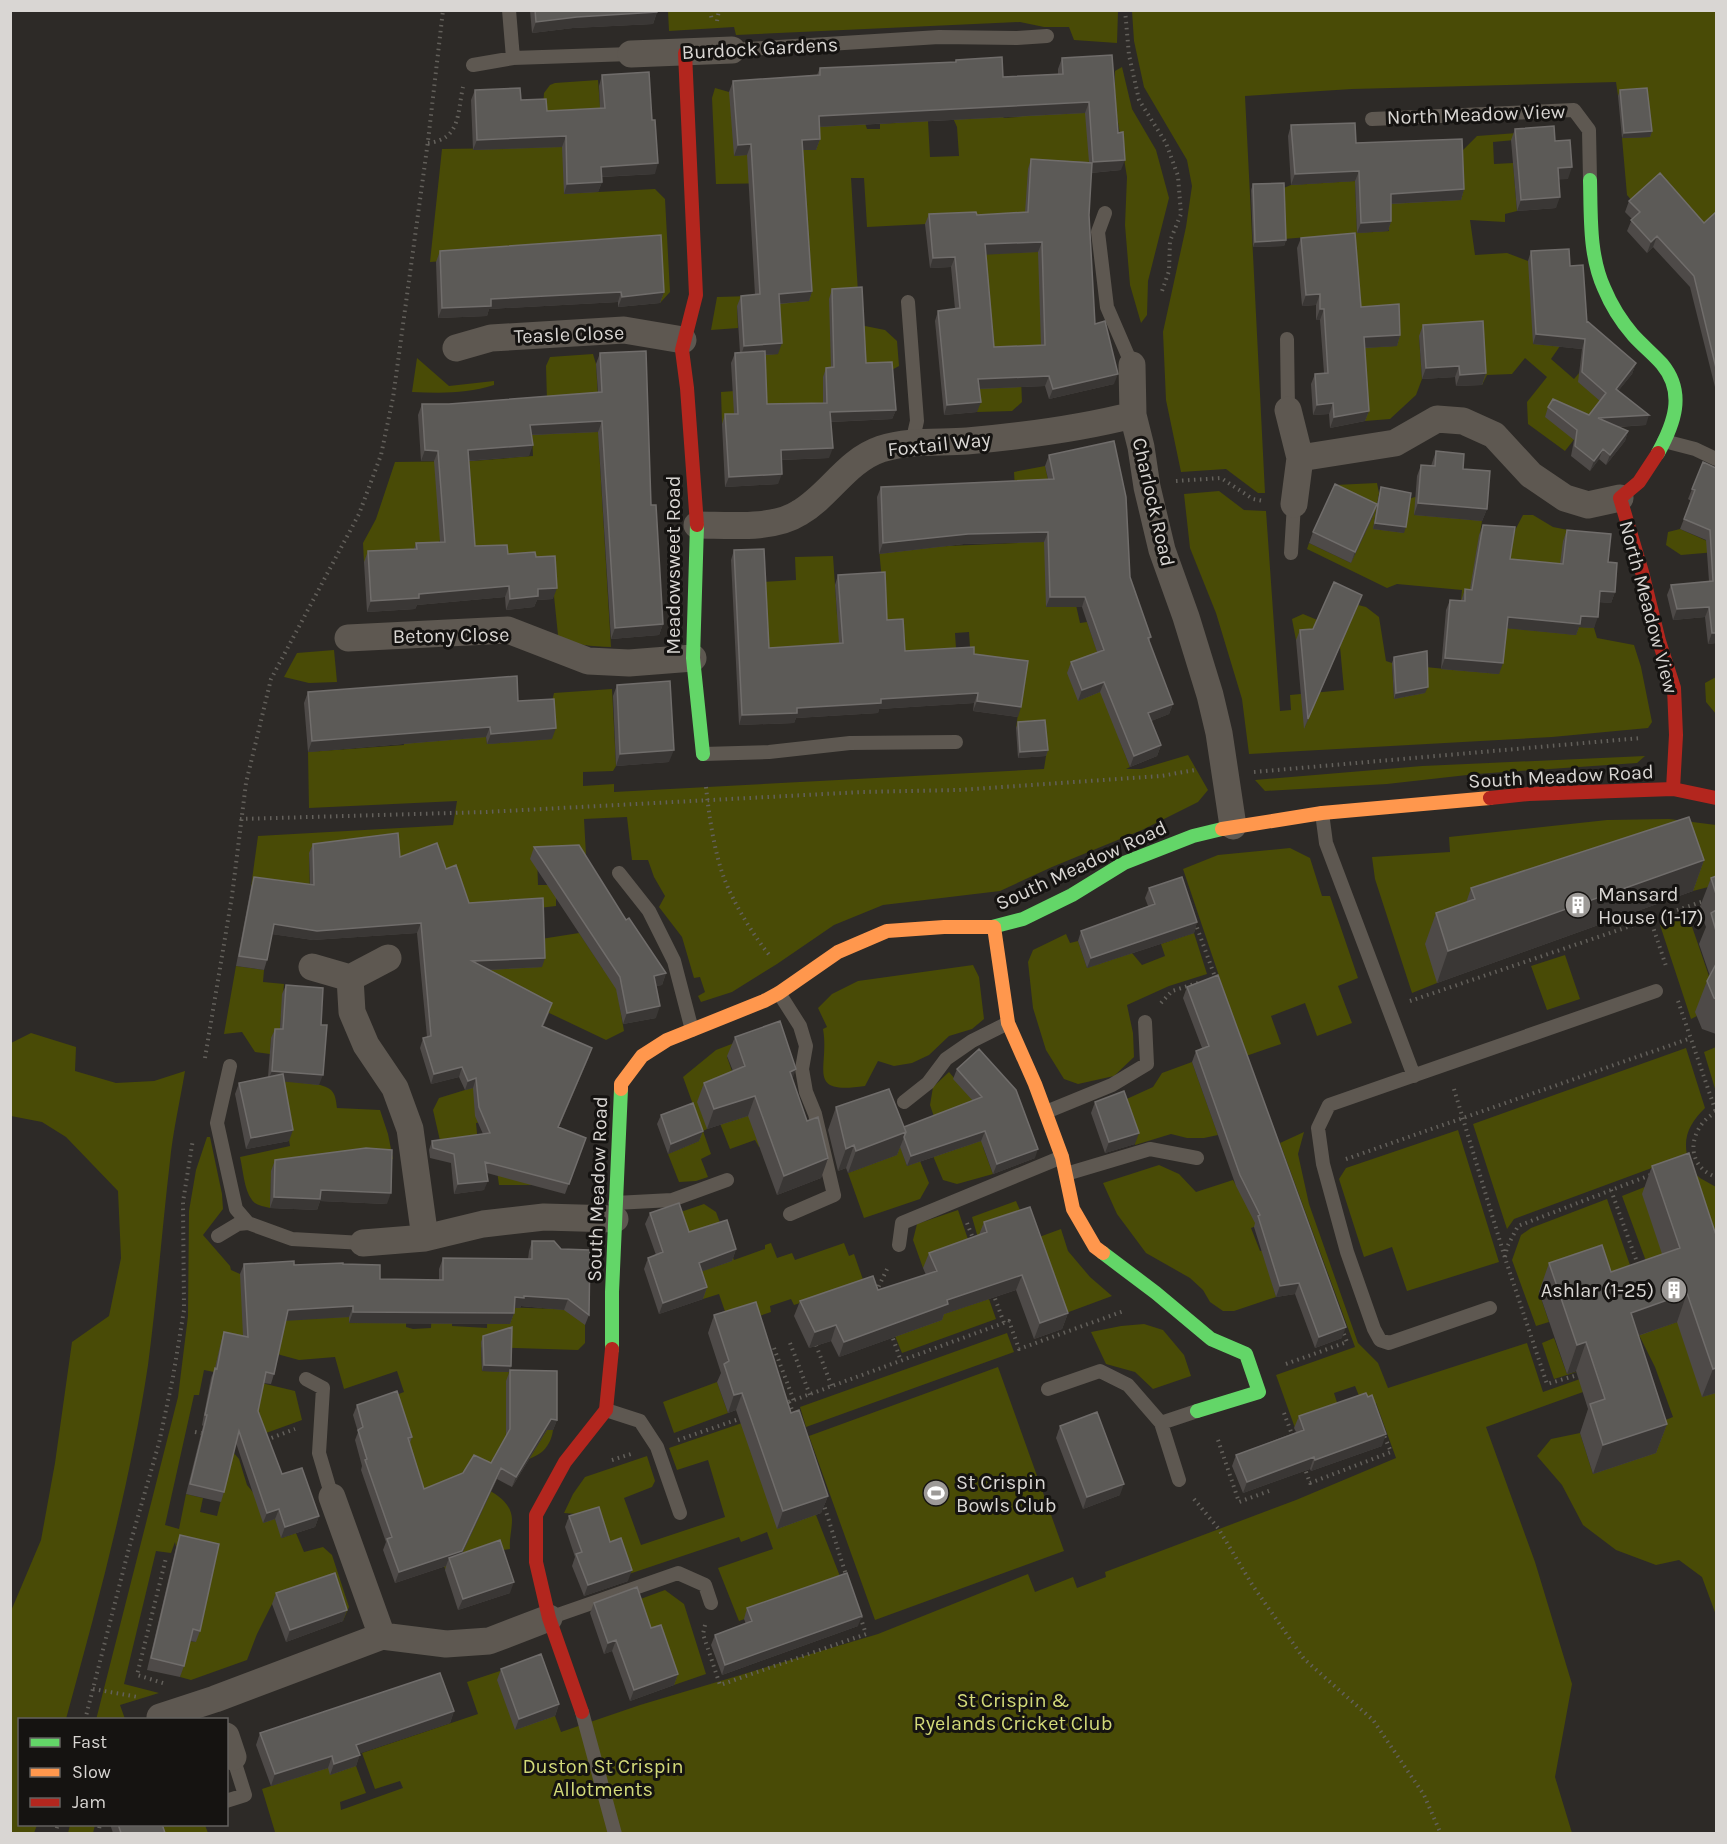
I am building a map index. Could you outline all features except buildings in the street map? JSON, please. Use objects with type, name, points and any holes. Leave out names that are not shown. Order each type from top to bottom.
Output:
[{"type":"street","name":"Burdock Gardens","points":[[631,54],[732,50]]},
{"type":"street","name":"Meadowsweet Road","points":[[685,53],[696,295],[682,350],[697,525],[693,658],[703,754]]},
{"type":"street","name":"North Meadow View","points":[[1300,458],[1395,443],[1437,419],[1463,421],[1494,435],[1531,475],[1565,498],[1588,505],[1620,498],[1636,488],[1664,441],[1677,409],[1675,389],[1670,374],[1632,334],[1599,275],[1591,228],[1590,180]]},
{"type":"street","name":"Teasle Close","points":[[456,348],[491,338],[624,330],[683,340]]},
{"type":"street","name":"Charlock Road","points":[[1132,365],[1133,415],[1141,447],[1146,487],[1162,550],[1210,695],[1219,733],[1233,826]]},
{"type":"street","points":[[1284,503],[1300,458],[1288,410]]},
{"type":"street","name":"Foxtail Way","points":[[697,525],[773,523],[798,514],[818,499],[848,469],[865,456],[882,449],[912,442],[961,441],[1028,435],[1086,426],[1133,415]]},
{"type":"street","name":"North Meadow View","points":[[1620,498],[1674,688],[1676,735],[1673,789]]},
{"type":"street","name":"Betony Close","points":[[348,638],[508,630],[588,661],[628,663],[693,658]]},
{"type":"street","name":"South Meadow Road","points":[[606,1410],[612,1353],[621,1084],[642,1056],[667,1040],[779,993],[838,952],[887,931],[944,927],[994,927],[1023,919],[1071,895],[1124,863],[1193,836],[1233,826],[1322,813],[1529,794],[1673,789],[1716,798]]},
{"type":"street","points":[[994,927],[1008,1023],[1062,1157],[1073,1209],[1095,1247],[1156,1293],[1211,1339],[1246,1354],[1259,1392],[1202,1410]]},
{"type":"street","points":[[312,968],[350,978],[388,958]]},
{"type":"street","points":[[350,978],[352,1012],[366,1045],[395,1088],[410,1129],[425,1238]]},
{"type":"street","points":[[363,1242],[425,1238],[483,1224],[615,1211]]},
{"type":"street","points":[[582,1712],[549,1618],[536,1562],[536,1515],[565,1462],[606,1410]]},
{"type":"street","points":[[332,1497],[382,1635]]},
{"type":"street","points":[[160,1717],[218,1709],[382,1635],[446,1644],[489,1641],[549,1618]]},
{"type":"lane","points":[[509,10],[513,58]]},
{"type":"lane","name":"Burdock Gardens","points":[[732,50],[939,37],[1047,36]]},
{"type":"lane","name":"Burdock Gardens","points":[[473,65],[513,58],[631,54]]},
{"type":"lane","name":"North Meadow View","points":[[1372,119],[1574,110],[1589,130],[1590,180]]},
{"type":"lane","name":"Charlock Road","points":[[1105,213],[1098,232],[1107,307],[1132,365]]},
{"type":"lane","points":[[908,302],[917,421],[912,442]]},
{"type":"lane","points":[[1287,339],[1288,410]]},
{"type":"lane","points":[[1664,441],[1695,449],[1716,459]]},
{"type":"lane","points":[[1284,503],[1291,553]]},
{"type":"lane","points":[[703,754],[769,752],[850,743],[956,742]]},
{"type":"lane","points":[[1322,813],[1326,843],[1414,1076]]},
{"type":"lane","points":[[619,873],[649,911],[674,961],[692,1029]]},
{"type":"lane","points":[[1490,1308],[1389,1343],[1380,1340],[1347,1252],[1320,1147],[1318,1128],[1323,1115],[1329,1105],[1656,991]]},
{"type":"lane","points":[[779,993],[800,1026],[806,1046],[802,1069],[806,1092],[815,1114],[834,1195],[790,1214]]},
{"type":"lane","points":[[1045,1112],[1112,1085],[1147,1064],[1145,1022]]},
{"type":"lane","points":[[904,1102],[928,1083],[946,1059],[972,1041],[1008,1023]]},
{"type":"lane","points":[[230,1066],[217,1124],[236,1209],[248,1223]]},
{"type":"lane","points":[[1066,1174],[1150,1149],[1197,1158]]},
{"type":"lane","points":[[899,1245],[902,1223],[1062,1157]]},
{"type":"lane","points":[[615,1211],[672,1200],[727,1180]]},
{"type":"lane","points":[[218,1236],[238,1224],[248,1223],[291,1239],[363,1242]]},
{"type":"lane","points":[[1048,1389],[1100,1371],[1128,1385],[1161,1423],[1179,1480]]},
{"type":"lane","points":[[306,1378],[323,1388],[319,1453],[332,1497]]},
{"type":"lane","points":[[606,1410],[640,1421],[657,1447],[680,1513]]},
{"type":"lane","points":[[1161,1423],[1202,1410]]},
{"type":"lane","points":[[549,1618],[678,1573],[705,1585],[711,1603]]},
{"type":"lane","points":[[582,1712],[615,1833]]},
{"type":"lane","points":[[228,1800],[245,1795],[230,1747]]},
{"type":"path","points":[[204,1066],[232,896],[246,783],[271,680],[359,514],[381,455],[393,398],[428,143],[443,10]]},
{"type":"path","points":[[1125,10],[1129,55],[1139,100],[1166,143],[1178,176],[1181,214],[1170,241],[1169,271],[1161,294]]},
{"type":"path","points":[[428,143],[444,140],[455,129],[463,86],[473,65]]},
{"type":"path","points":[[1168,481],[1221,478],[1252,499],[1284,503]]},
{"type":"path","points":[[1249,772],[1676,735]]},
{"type":"path","points":[[703,754],[708,801],[723,878],[757,941],[777,964]]},
{"type":"path","points":[[240,819],[486,812],[862,792],[971,789],[1161,776],[1206,768]]},
{"type":"path","points":[[1405,1003],[1705,901]]},
{"type":"path","points":[[1193,916],[1215,977]]},
{"type":"path","points":[[1650,918],[1668,973]]},
{"type":"path","points":[[1145,1022],[1172,991],[1204,981]]},
{"type":"path","points":[[1676,994],[1716,1111],[1698,1125],[1693,1147],[1702,1168],[1716,1177]]},
{"type":"path","points":[[1344,1160],[1690,1038]]},
{"type":"path","points":[[1454,1089],[1505,1258],[1547,1384],[1582,1374]]},
{"type":"path","points":[[85,1718],[159,1443],[173,1377],[184,1310],[183,1202],[195,1134]]},
{"type":"path","points":[[1686,1162],[1696,1158]]},
{"type":"path","points":[[1505,1258],[1507,1247],[1518,1226],[1654,1174]]},
{"type":"path","points":[[1611,1190],[1641,1275]]},
{"type":"path","points":[[958,1200],[975,1245]]},
{"type":"path","points":[[880,1302],[876,1292],[899,1245]]},
{"type":"path","points":[[991,1290],[1004,1323]]},
{"type":"path","points":[[779,1406],[1009,1321],[1019,1349],[1133,1307],[1156,1293]]},
{"type":"path","points":[[1253,1375],[1347,1342],[1339,1320]]},
{"type":"path","points":[[890,1331],[900,1361]]},
{"type":"path","points":[[790,1342],[810,1395]]},
{"type":"path","points":[[816,1345],[832,1387]]},
{"type":"path","points":[[774,1348],[796,1419]]},
{"type":"path","points":[[1202,1410],[1239,1502],[1269,1491]]},
{"type":"path","points":[[1283,1411],[1294,1442]]},
{"type":"path","points":[[612,1460],[746,1417]]},
{"type":"path","points":[[258,1443],[321,1419]]},
{"type":"path","points":[[1302,1462],[1310,1483],[1390,1452],[1380,1424]]},
{"type":"path","points":[[195,1432],[216,1436]]},
{"type":"path","points":[[1179,1480],[1218,1528],[1253,1586],[1304,1659],[1373,1720],[1424,1795],[1441,1833]]},
{"type":"path","points":[[822,1498],[851,1589]]},
{"type":"path","points":[[166,1558],[137,1675],[171,1686]]},
{"type":"path","points":[[711,1603],[703,1634],[720,1685],[866,1634],[858,1612]]},
{"type":"path","points":[[93,1689],[139,1697]]},
{"type":"green space","points":[[668,11],[1118,11],[1117,43],[1074,40],[1069,27],[1044,27],[1020,22],[736,35],[734,27],[669,31]]},
{"type":"green space","points":[[1132,11],[1716,11],[1716,221],[1700,233],[1634,203],[1627,195],[1622,138],[1649,137],[1645,94],[1618,96],[1616,82],[1352,89],[1245,96],[1265,493],[1258,493],[1226,469],[1181,472],[1166,400],[1163,332],[1186,227],[1192,186],[1187,160],[1144,87],[1134,41]]},
{"type":"green space","points":[[1122,67],[1132,109],[1156,150],[1169,198],[1148,281],[1147,315],[1141,323],[1130,285],[1125,225],[1127,177],[1115,104],[1115,71]]},
{"type":"green space","points":[[598,80],[601,119],[598,192],[655,189],[665,199],[670,292],[660,303],[657,246],[430,262],[442,149],[518,148],[543,109],[544,93],[550,85]]},
{"type":"green space","points":[[715,88],[818,127],[865,123],[867,129],[880,129],[880,124],[928,121],[930,157],[959,156],[957,127],[953,118],[1001,115],[1004,118],[1018,117],[1084,100],[1092,145],[1093,172],[1088,173],[1041,248],[1044,294],[1040,298],[1045,384],[1035,386],[1033,356],[1020,356],[1022,402],[1012,411],[977,412],[973,368],[985,311],[946,223],[867,227],[864,178],[851,178],[860,325],[885,330],[897,341],[899,366],[823,407],[747,423],[722,424],[721,392],[762,389],[761,355],[778,354],[771,183],[716,184],[712,98]]},
{"type":"green space","points":[[1517,133],[1525,139],[1493,142],[1494,164],[1513,163],[1517,211],[1505,214],[1505,222],[1470,220],[1475,255],[1507,253],[1528,261],[1569,333],[1551,359],[1574,379],[1594,355],[1608,396],[1565,451],[1528,424],[1527,402],[1547,377],[1525,358],[1512,374],[1487,375],[1482,385],[1478,333],[1419,336],[1422,379],[1416,395],[1390,419],[1365,421],[1364,348],[1396,346],[1357,317],[1308,248],[1308,237],[1284,239],[1281,189],[1291,185],[1355,181],[1357,233],[1389,231],[1387,201],[1462,151],[1477,136]]},
{"type":"green space","points":[[752,296],[737,306],[738,328],[711,330],[717,297]]},
{"type":"green space","points":[[593,354],[596,364],[611,647],[576,643],[558,635],[551,567],[440,540],[435,553],[413,559],[364,562],[363,543],[376,519],[395,462],[473,461],[533,456],[532,435],[548,434],[546,366],[550,357]]},
{"type":"green space","points":[[417,358],[449,386],[494,381],[494,385],[443,393],[412,392]]},
{"type":"green space","points":[[1045,466],[1080,623],[1087,622],[1101,663],[1119,739],[1130,767],[1126,769],[1141,769],[1188,755],[1208,790],[1198,802],[1142,830],[1000,891],[883,905],[834,925],[732,992],[701,1002],[698,996],[705,992],[700,977],[694,978],[682,937],[659,907],[665,896],[654,877],[648,860],[632,860],[627,817],[584,819],[586,855],[554,857],[537,855],[538,885],[556,885],[556,906],[539,908],[510,931],[402,864],[323,852],[309,854],[310,894],[251,887],[258,836],[453,825],[457,801],[309,808],[308,752],[404,745],[400,696],[486,737],[487,744],[551,739],[550,710],[554,693],[612,689],[616,766],[613,771],[583,772],[583,786],[614,784],[614,792],[1044,769],[1046,756],[1043,726],[1016,728],[1024,671],[971,663],[969,632],[955,633],[957,663],[761,692],[761,582],[796,580],[795,557],[833,556],[837,615],[882,581],[879,549],[1018,543],[1014,472]]},
{"type":"green space","points":[[1377,483],[1379,493],[1373,529],[1408,499],[1415,497],[1482,521],[1474,568],[1511,538],[1523,515],[1533,515],[1553,527],[1573,531],[1591,544],[1559,575],[1540,631],[1576,635],[1577,627],[1594,628],[1597,638],[1634,645],[1641,667],[1652,722],[1648,728],[1552,737],[1249,754],[1242,699],[1216,613],[1190,548],[1184,494],[1219,491],[1244,510],[1266,511],[1280,711],[1291,710],[1290,695],[1344,690],[1339,636],[1296,640],[1292,619],[1303,614],[1346,632],[1358,605],[1366,607],[1379,617],[1386,661],[1392,663],[1394,699],[1425,667],[1499,674],[1501,603],[1461,600],[1462,590],[1397,584],[1387,588],[1307,549],[1309,543],[1351,563],[1335,485]]},
{"type":"green space","points":[[1680,529],[1716,545],[1716,552],[1681,555],[1666,545],[1668,532]]},
{"type":"green space","points":[[334,650],[337,682],[309,683],[284,677],[297,653]]},
{"type":"green space","points":[[1716,677],[1716,714],[1706,702],[1705,683]]},
{"type":"green space","points":[[1645,756],[1637,763],[1476,774],[1387,784],[1265,791],[1255,780],[1422,766]]},
{"type":"green space","points":[[1669,819],[1716,825],[1716,885],[1693,891],[1677,848],[1437,983],[1412,993],[1375,879],[1372,857],[1450,852],[1449,837],[1607,820]]},
{"type":"green space","points":[[1290,848],[1310,858],[1322,896],[1330,896],[1358,978],[1338,986],[1352,1023],[1317,1036],[1305,1003],[1271,1016],[1281,1044],[1246,1056],[1183,869],[1218,855]]},
{"type":"green space","points":[[1688,915],[1710,979],[1696,1012],[1697,1016],[1691,1019],[1660,925]]},
{"type":"green space","points":[[579,933],[603,969],[612,962],[624,1031],[606,1040],[522,1000],[532,1185],[499,1185],[490,1121],[476,1123],[478,1144],[441,1145],[433,1110],[439,1098],[465,1090],[474,969],[541,967],[541,939]]},
{"type":"green space","points":[[1194,933],[1207,974],[1169,986],[1127,1005],[1133,1033],[1134,1057],[1114,1076],[1078,1084],[1064,1079],[1046,1050],[1033,1008],[1028,962],[1033,950],[1066,934],[1070,943],[1078,941],[1087,968],[1132,953],[1142,965],[1165,956],[1161,944]]},
{"type":"green space","points":[[1565,955],[1580,999],[1547,1010],[1531,966]]},
{"type":"green space","points":[[973,965],[979,977],[984,1019],[972,1029],[949,1036],[929,1055],[912,1063],[894,1066],[878,1061],[865,1086],[846,1088],[827,1082],[823,1067],[823,1029],[827,1027],[818,1008],[832,994],[858,981]]},
{"type":"green space","points":[[236,966],[264,970],[263,982],[284,984],[279,1038],[271,1038],[270,1054],[255,1052],[242,1032],[224,1034]]},
{"type":"green space","points":[[31,1033],[76,1047],[75,1071],[116,1083],[154,1081],[185,1071],[171,1150],[148,1365],[123,1499],[66,1718],[18,1718],[18,1826],[37,1826],[34,1833],[11,1834],[11,1611],[41,1540],[55,1463],[72,1342],[109,1316],[121,1258],[118,1191],[66,1137],[42,1122],[11,1116],[11,1043]]},
{"type":"green space","points":[[750,1037],[727,1057],[744,1105],[767,1144],[759,1147],[755,1140],[730,1149],[710,1098],[707,1129],[703,1131],[711,1154],[701,1159],[708,1177],[696,1181],[679,1182],[668,1154],[699,1141],[695,1110],[683,1077],[716,1050]]},
{"type":"green space","points":[[1716,1047],[1716,1092],[1704,1052]]},
{"type":"green space","points":[[1686,1048],[1705,1108],[1689,1129],[1686,1141],[1687,1155],[1514,1219],[1507,1229],[1473,1124]]},
{"type":"green space","points":[[1192,1062],[1218,1135],[1187,1138],[1171,1134],[1135,1145],[1120,1102],[1153,1087],[1162,1073]]},
{"type":"green space","points":[[949,1072],[983,1112],[983,1147],[993,1174],[957,1184],[943,1180],[933,1156],[946,1152],[930,1105],[933,1087]]},
{"type":"green space","points":[[261,1079],[318,1084],[333,1092],[337,1108],[380,1110],[393,1159],[271,1177],[270,1208],[256,1204],[247,1191],[240,1157],[290,1146],[286,1121]]},
{"type":"green space","points":[[1458,1130],[1499,1262],[1407,1291],[1392,1247],[1364,1257],[1339,1179],[1346,1168]]},
{"type":"green space","points":[[1304,1132],[1298,1154],[1309,1204],[1358,1343],[1378,1363],[1388,1388],[1527,1343],[1543,1392],[1580,1379],[1583,1392],[1486,1427],[1535,1562],[1572,1684],[1555,1777],[1572,1833],[272,1834],[275,1832],[262,1789],[328,1767],[356,1766],[366,1793],[340,1802],[341,1810],[403,1788],[400,1781],[375,1789],[362,1753],[478,1714],[467,1682],[506,1669],[555,1716],[561,1732],[640,1705],[878,1634],[1028,1574],[1035,1592],[1073,1577],[1077,1588],[1106,1577],[1105,1572],[1296,1500],[1396,1458],[1376,1403],[1364,1408],[1355,1386],[1334,1393],[1340,1412],[1295,1428],[1276,1375],[1355,1347],[1280,1143]]},
{"type":"green space","points":[[207,1137],[210,1137],[223,1209],[203,1235],[231,1270],[240,1274],[407,1299],[406,1327],[413,1329],[431,1328],[432,1301],[452,1319],[452,1326],[487,1328],[488,1290],[499,1307],[585,1310],[585,1343],[578,1350],[481,1347],[482,1371],[509,1372],[508,1381],[518,1429],[553,1430],[553,1433],[547,1446],[537,1455],[505,1468],[463,1478],[494,1493],[507,1505],[512,1520],[510,1549],[496,1551],[445,1569],[420,1498],[375,1403],[404,1392],[397,1371],[344,1389],[335,1357],[299,1360],[277,1354],[215,1372],[295,1391],[302,1420],[255,1437],[214,1372],[204,1370],[199,1395],[194,1395],[165,1525],[179,1529],[186,1494],[203,1498],[200,1512],[217,1516],[233,1452],[239,1459],[247,1485],[275,1519],[282,1538],[296,1533],[304,1552],[323,1547],[332,1555],[349,1607],[343,1621],[330,1584],[272,1604],[247,1660],[191,1680],[180,1677],[189,1641],[196,1642],[175,1542],[171,1553],[156,1551],[124,1684],[159,1693],[120,1705],[125,1718],[97,1718],[178,1397],[188,1316],[189,1211],[196,1170]]},
{"type":"green space","points":[[899,1143],[907,1166],[920,1161],[929,1183],[920,1199],[864,1218],[848,1173],[896,1155]]},
{"type":"green space","points":[[1159,1165],[1179,1174],[1196,1192],[1233,1180],[1259,1225],[1251,1228],[1260,1251],[1265,1250],[1276,1297],[1234,1311],[1223,1311],[1210,1302],[1203,1290],[1190,1278],[1146,1253],[1117,1214],[1103,1183]]},
{"type":"green space","points":[[1690,1169],[1716,1187],[1716,1261],[1654,1283],[1622,1196]]},
{"type":"green space","points":[[1607,1199],[1638,1288],[1539,1292],[1549,1322],[1536,1326],[1512,1260],[1521,1235],[1531,1228]]},
{"type":"green space","points":[[1016,1201],[1025,1222],[978,1238],[972,1217]]},
{"type":"green space","points":[[704,1204],[716,1212],[734,1260],[765,1249],[765,1245],[771,1243],[777,1258],[792,1253],[795,1260],[844,1243],[849,1256],[854,1254],[867,1291],[815,1298],[794,1305],[791,1299],[770,1306],[771,1312],[730,1326],[719,1294],[703,1299],[675,1214]]},
{"type":"green space","points":[[958,1210],[972,1251],[923,1268],[913,1240],[917,1224]]},
{"type":"green space","points":[[1061,1229],[1068,1251],[1090,1277],[1112,1296],[1058,1316],[1031,1240]]},
{"type":"green space","points":[[989,1299],[996,1319],[902,1353],[895,1336],[941,1315]]},
{"type":"green space","points":[[1689,1318],[1716,1393],[1716,1615],[1702,1577],[1679,1560],[1656,1565],[1616,1550],[1583,1525],[1562,1485],[1537,1456],[1551,1439],[1580,1433],[1593,1474],[1648,1427],[1673,1417],[1655,1367],[1639,1335]]},
{"type":"green space","points":[[1144,1324],[1163,1330],[1184,1355],[1191,1376],[1153,1389],[1135,1372],[1106,1364],[1091,1332]]},
{"type":"green space","points":[[1007,1333],[1014,1352],[806,1427],[800,1407]]},
{"type":"green space","points":[[1554,1338],[1567,1374],[1580,1371],[1554,1379],[1542,1343]]},
{"type":"green space","name":"St Crispin Bowls Club","points":[[998,1367],[1064,1551],[875,1620],[809,1436]]},
{"type":"green space","points":[[717,1382],[728,1413],[674,1433],[663,1402]]},
{"type":"green space","points":[[786,1408],[816,1515],[843,1584],[739,1621],[718,1568],[773,1549],[767,1532],[741,1542],[739,1537],[626,1575],[576,1514],[564,1513],[585,1477],[647,1456],[655,1481],[652,1487],[624,1498],[641,1545],[725,1517],[708,1460],[677,1470],[669,1448]]},
{"type":"green space","points":[[665,1590],[684,1604],[706,1674],[674,1685],[658,1636],[647,1638],[635,1601]]},
{"type":"green space","points":[[70,1826],[95,1826],[93,1833],[68,1833]]},
{"type":"green space","points":[[154,1826],[205,1826],[208,1833],[157,1833]]},
{"type":"traffic: fast","points":[[1590,180],[1593,249],[1604,288],[1624,324],[1662,364],[1674,386],[1676,397],[1673,420],[1658,453]]},
{"type":"traffic: fast","points":[[697,525],[693,658],[703,754]]},
{"type":"traffic: fast","points":[[992,927],[1023,919],[1072,895],[1124,863],[1193,836],[1222,829]]},
{"type":"traffic: fast","points":[[612,1349],[612,1292],[621,1089]]},
{"type":"traffic: fast","points":[[1103,1253],[1211,1339],[1246,1354],[1259,1392],[1197,1411]]},
{"type":"traffic: slow","points":[[1222,829],[1322,813],[1490,798]]},
{"type":"traffic: slow","points":[[621,1089],[621,1084],[642,1056],[667,1040],[764,1001],[838,952],[887,931],[944,927],[992,927]]},
{"type":"traffic: slow","points":[[994,927],[1008,1023],[1035,1084],[1062,1157],[1073,1209],[1095,1247],[1103,1253]]},
{"type":"traffic: jam","points":[[685,53],[696,295],[682,350],[697,525]]},
{"type":"traffic: jam","points":[[1658,453],[1639,482],[1620,498],[1674,688],[1676,735],[1673,789]]},
{"type":"traffic: jam","points":[[1490,798],[1529,794],[1673,789],[1716,798]]},
{"type":"traffic: jam","points":[[582,1712],[549,1618],[536,1562],[536,1515],[565,1462],[606,1410],[612,1349]]},
{"type":"place","name":"Mansard House (1-17)","points":[[1578,905]]},
{"type":"place","name":"Ashlar (1-25)","points":[[1674,1290]]},
{"type":"place","name":"St Crispin Bowls Club","points":[[936,1493]]},
{"type":"park label","name":"St Crispin & Ryelands Cricket Club","points":[[1013,1712]]},
{"type":"park label","name":"Duston St Crispin Allotments","points":[[603,1778]]}]
